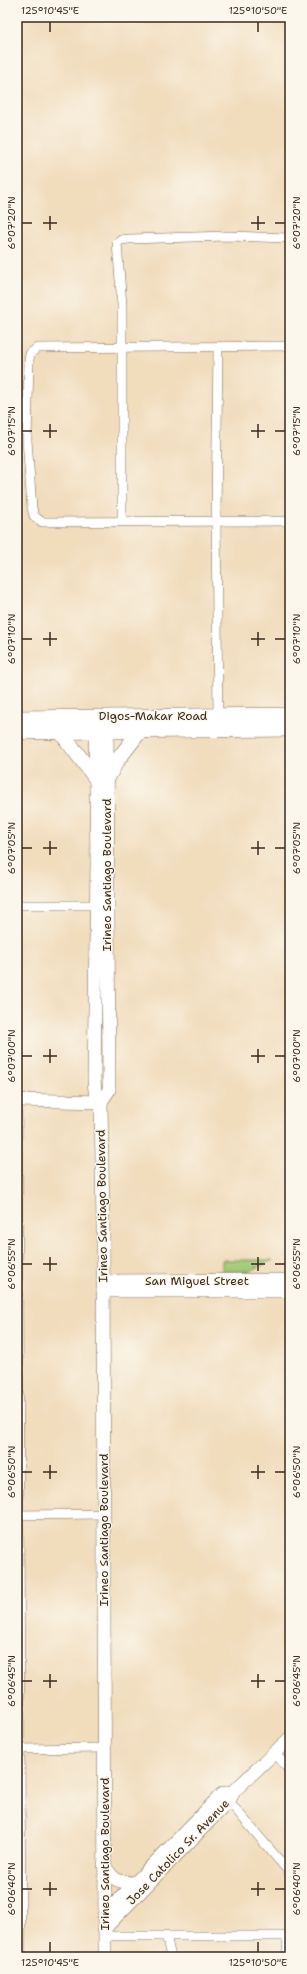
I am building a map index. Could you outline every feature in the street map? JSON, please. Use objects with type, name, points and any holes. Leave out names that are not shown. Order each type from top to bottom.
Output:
[{"type":"main road","name":"Digos-Makar Road","points":[[17,732],[60,731],[101,724],[218,716],[290,715]]},
{"type":"main road","name":"Digos-Makar Road","points":[[17,718],[101,724],[140,730],[290,729]]},
{"type":"main road","name":"Irineo Santiago Boulevard","points":[[101,724],[102,905],[109,1090],[101,1102],[105,1748],[104,1957]]},
{"type":"main road","points":[[60,731],[102,779],[140,730]]},
{"type":"main road","points":[[17,1100],[101,1102]]},
{"type":"main road","name":"San Miguel Street","points":[[103,1286],[290,1280]]},
{"type":"main road","name":"San Miguel Street","points":[[103,1286],[290,1290]]},
{"type":"main road","name":"Jose Catolico Sr. Avenue","points":[[104,1914],[228,1795],[290,1738]]},
{"type":"main road","name":"Jose Catolico Sr. Avenue","points":[[104,1932],[228,1795]]},
{"type":"main road","points":[[104,1865],[112,1878],[120,1882],[135,1883]]},
{"type":"street","points":[[122,521],[122,305],[117,243],[121,240],[227,236],[290,238]]},
{"type":"street","points":[[290,346],[46,346],[33,350],[29,360],[27,440],[30,495],[34,516],[42,522],[216,520],[290,521]]},
{"type":"street","points":[[218,346],[216,520],[218,716]]},
{"type":"street","points":[[17,905],[102,905]]},
{"type":"street","points":[[17,1081],[19,1852],[21,1957]]},
{"type":"street","points":[[18,1515],[104,1514]]},
{"type":"street","points":[[19,1749],[105,1748]]},
{"type":"street","points":[[275,1753],[290,1771]]},
{"type":"street","points":[[228,1795],[290,1873]]},
{"type":"street","points":[[104,1932],[166,1935],[288,1936],[287,1957]]},
{"type":"street","points":[[166,1935],[171,1957]]},
{"type":"green space","points":[[222,1260],[273,1260],[250,1271],[222,1271]]}]
